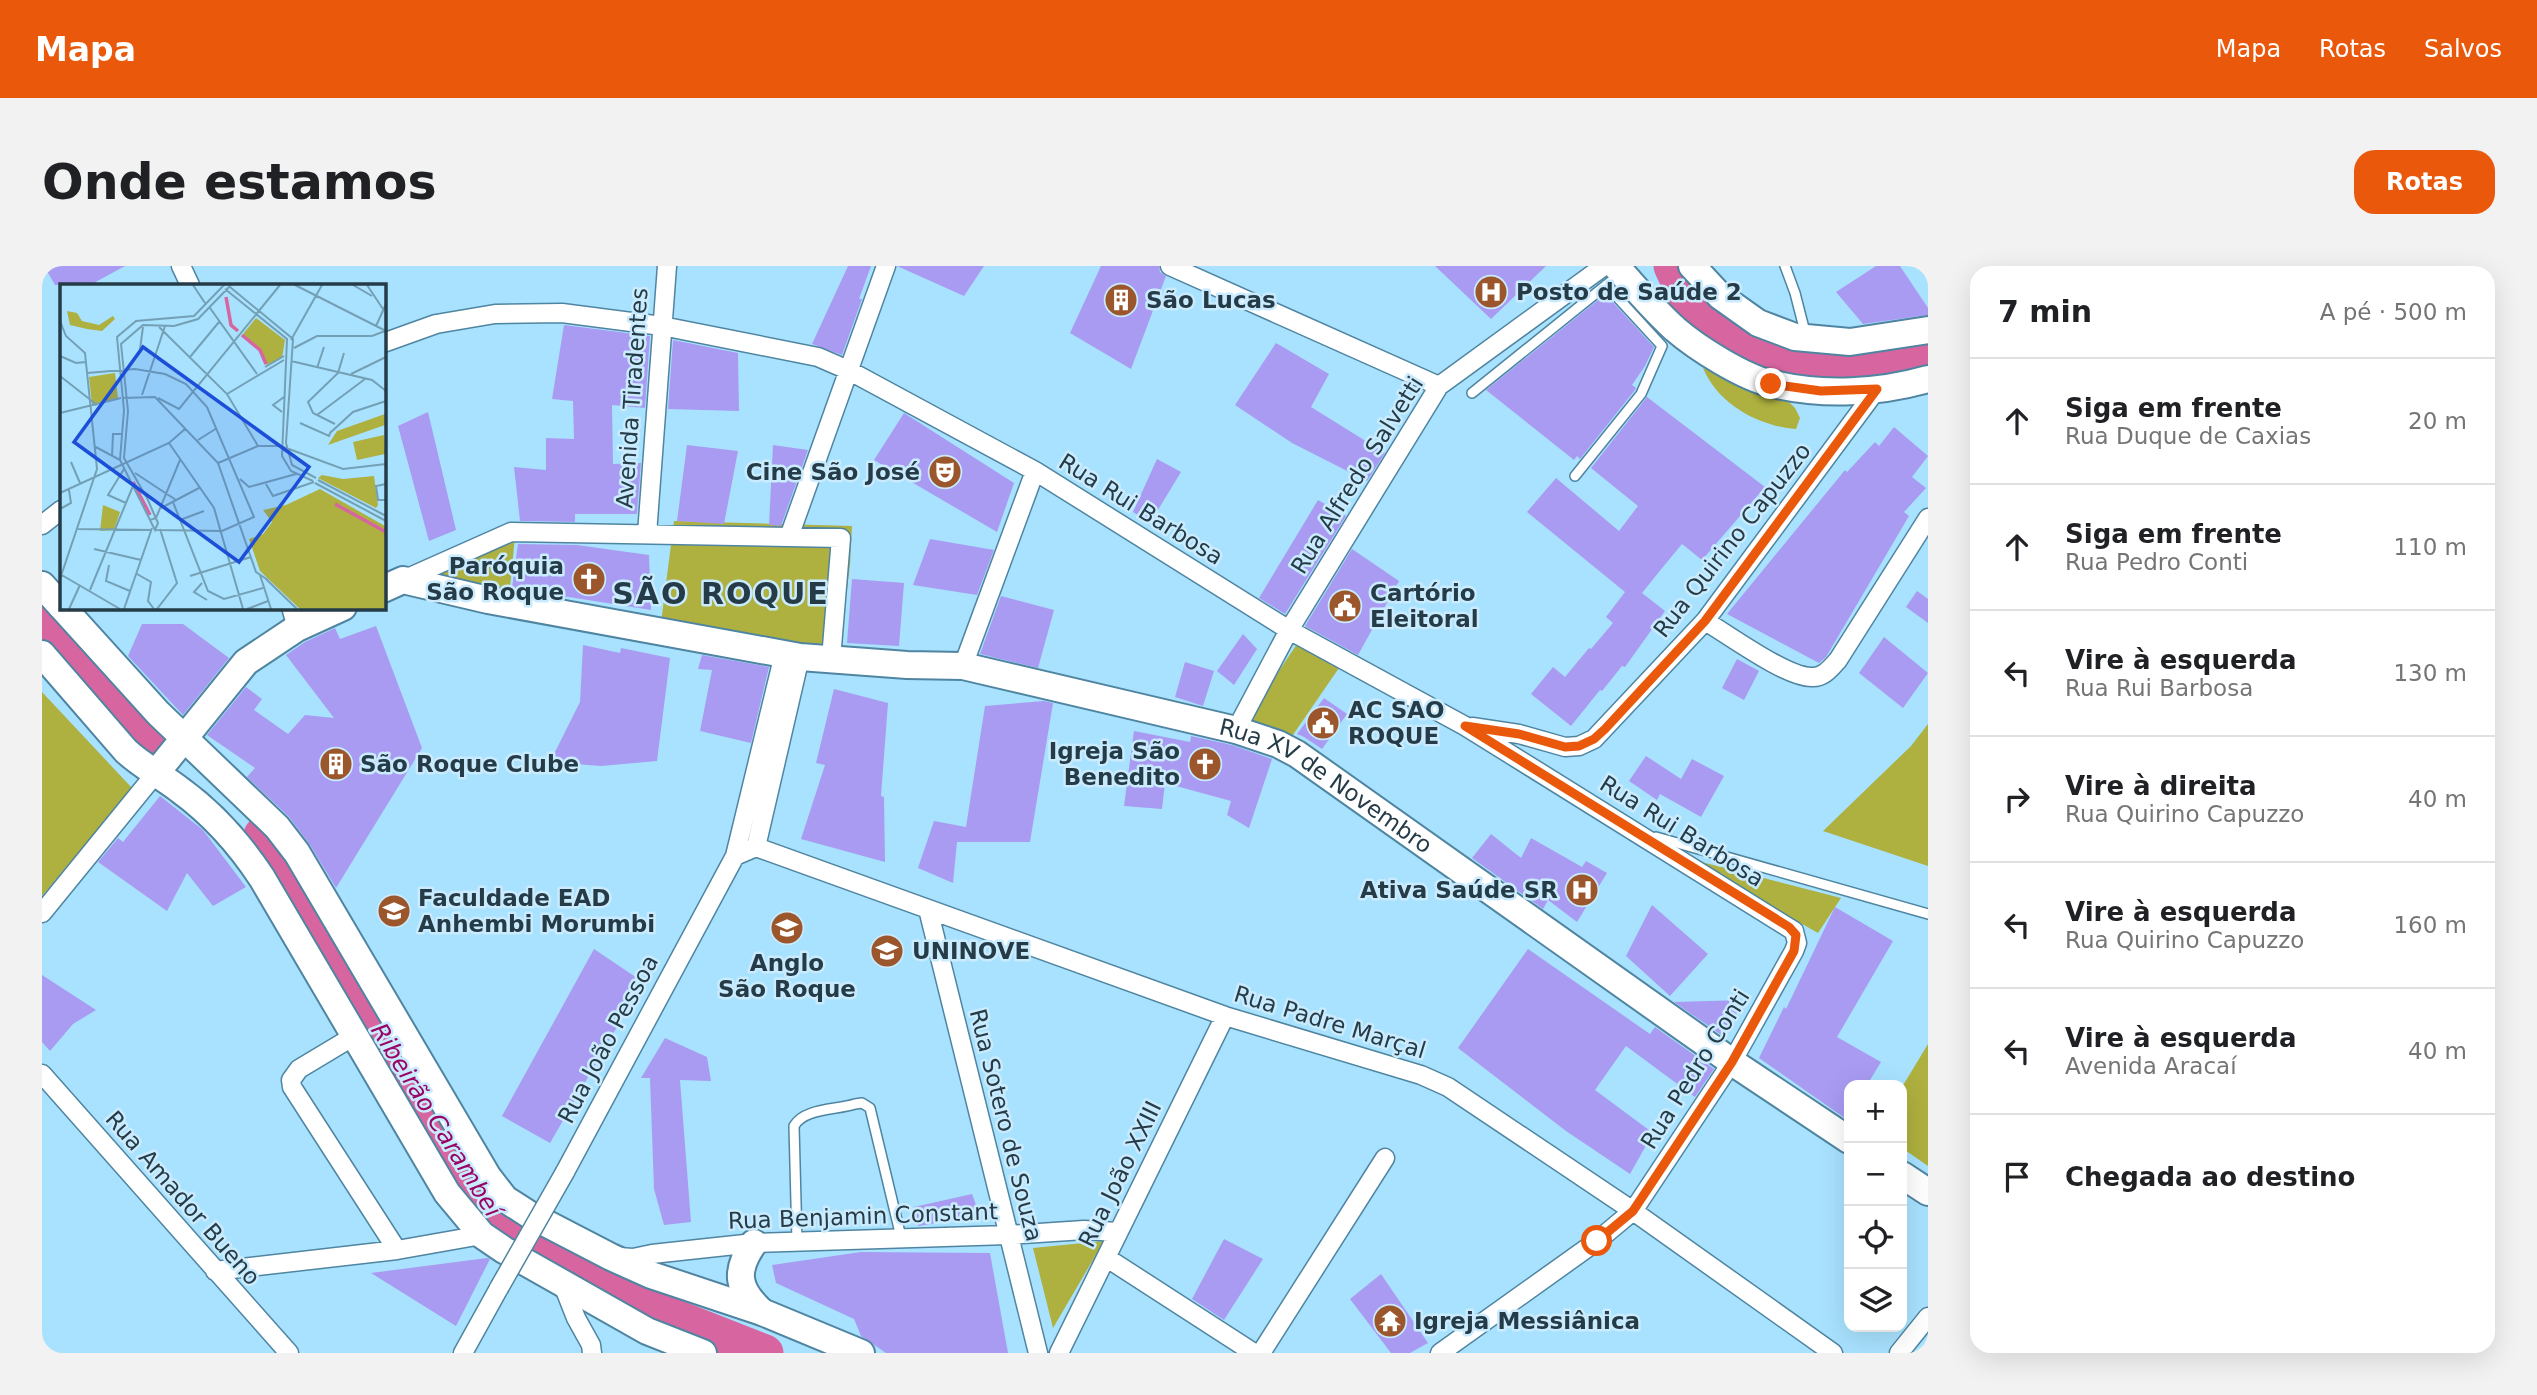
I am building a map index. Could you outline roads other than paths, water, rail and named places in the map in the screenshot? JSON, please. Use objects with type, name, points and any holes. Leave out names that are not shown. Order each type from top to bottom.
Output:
[{"type":"main road","points":[[1692,266],[1720,296],[1758,323],[1795,337],[1850,342],[1928,330]]},
{"type":"main road","points":[[1612,272],[1676,330],[1720,361],[1771,384],[1821,391],[1877,389],[1928,379]]},
{"type":"main road","name":"Rua XV de Novembro","points":[[393,584],[792,656],[907,665],[963,666],[1236,730],[1278,744],[1297,754],[1732,1062],[1844,1137]]},
{"type":"main road","points":[[42,585],[60,605]]},
{"type":"main road","points":[[64,609],[158,713],[277,827],[297,853],[488,1177],[505,1199],[551,1226],[651,1275],[762,1312],[861,1353]]},
{"type":"main road","points":[[156,773],[246,662],[294,618],[334,609]]},
{"type":"main road","points":[[42,654],[126,751],[182,791],[240,845],[447,1193],[482,1235],[563,1285],[647,1331],[703,1353]]},
{"type":"main road","points":[[1907,1178],[1928,1192]]},
{"type":"main road","points":[[754,1243],[743,1259],[740,1280],[747,1298],[762,1312]]},
{"type":"street","points":[[181,266],[190,284]]},
{"type":"street","name":"Avenida Tiradentes","points":[[647,534],[667,266]]},
{"type":"street","points":[[789,537],[886,266]]},
{"type":"street","points":[[1170,266],[1439,386]]},
{"type":"street","name":"Rua Alfredo Salvetti","points":[[1236,730],[1289,630],[1439,386],[1612,272]]},
{"type":"street","name":"Rua Rui Barbosa","points":[[385,342],[436,324],[495,314],[562,313],[662,326],[818,357],[848,370],[1035,471],[1289,630],[1465,726],[1789,927],[1796,935],[1794,951]]},
{"type":"street","name":"Rua Quirino Capuzzo","points":[[1465,726],[1519,734],[1565,747],[1579,746],[1594,739],[1705,621],[1877,389]]},
{"type":"street","points":[[963,666],[1035,471]]},
{"type":"street","points":[[42,525],[60,511]]},
{"type":"street","points":[[1705,621],[1794,675],[1813,678],[1825,674],[1838,660],[1928,518]]},
{"type":"street","points":[[393,584],[511,532],[841,538],[831,659]]},
{"type":"street","points":[[735,856],[756,847],[792,656]]},
{"type":"street","name":"Rua João Pessoa","points":[[463,1353],[565,1172],[735,856],[792,656]]},
{"type":"street","points":[[42,913],[156,773]]},
{"type":"street","name":"Rua Padre Marçal","points":[[756,847],[1225,1016],[1421,1075],[1448,1087],[1633,1211],[1833,1353]]},
{"type":"street","name":"Rua Sotero de Souza","points":[[928,909],[1038,1353]]},
{"type":"street","name":"Rua Pedro Conti","points":[[1440,1353],[1597,1241],[1633,1211],[1732,1062],[1794,951]]},
{"type":"street","name":"Rua João XXIII","points":[[1059,1353],[1225,1016]]},
{"type":"street","points":[[355,1036],[299,1069],[290,1080],[397,1250]]},
{"type":"street","name":"Rua Amador Bueno","points":[[42,1074],[289,1353]]},
{"type":"street","points":[[1261,1353],[1385,1158]]},
{"type":"street","name":"Rua Benjamin Constant","points":[[611,1257],[634,1258],[754,1243],[1084,1230],[1118,1232]]},
{"type":"street","points":[[215,1271],[397,1250],[482,1235]]},
{"type":"street","points":[[1107,1258],[1254,1353]]},
{"type":"street","points":[[563,1285],[576,1318],[591,1345],[592,1353]]},
{"type":"street","points":[[1899,1353],[1928,1317]]},
{"type":"lane","points":[[1784,266],[1795,293],[1806,338]]},
{"type":"lane","points":[[1472,393],[1612,272],[1662,346],[1641,394],[1575,476]]},
{"type":"lane","points":[[1634,830],[1686,848],[1928,914]]},
{"type":"lane","points":[[797,1241],[796,1121],[807,1114],[855,1104],[870,1108],[901,1237]]},
{"type":"waterway","points":[[1672,266],[1692,310],[1741,348],[1796,370],[1857,372],[1928,360]]},
{"type":"waterway","name":"Ribeirão Carambeí","points":[[42,619],[147,738]]},
{"type":"waterway","name":"Ribeirão Carambeí","points":[[262,835],[470,1187],[491,1216],[515,1237],[561,1265],[630,1300],[765,1353]]},
{"type":"place","name":"Posto de Saúde 2","points":[[1491,292]]},
{"type":"place","name":"São Lucas","points":[[1121,300]]},
{"type":"place","name":"Cine São José","points":[[945,472]]},
{"type":"place","name":"Paróquia São Roque","points":[[589,579]]},
{"type":"place","name":"Cartório Eleitoral","points":[[1345,606]]},
{"type":"place","name":"AC SAO ROQUE","points":[[1323,723]]},
{"type":"place","name":"São Roque Clube","points":[[336,764]]},
{"type":"place","name":"Igreja São Benedito","points":[[1205,764]]},
{"type":"place","name":"Ativa Saúde SR","points":[[1582,890]]},
{"type":"place","name":"Faculdade EAD Anhembi Morumbi","points":[[394,911]]},
{"type":"place","name":"Anglo São Roque","points":[[787,928]]},
{"type":"place","name":"UNINOVE","points":[[887,951]]},
{"type":"place","name":"Igreja Messiânica","points":[[1390,1321]]},
{"type":"district","name":"SÃO ROQUE","points":[[721,594]]}]
